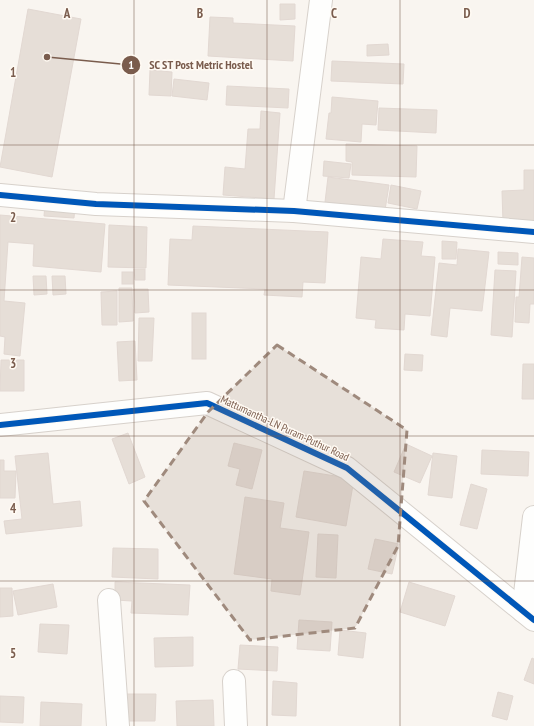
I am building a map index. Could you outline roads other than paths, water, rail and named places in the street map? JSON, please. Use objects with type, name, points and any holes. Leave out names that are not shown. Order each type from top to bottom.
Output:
[{"type":"street","points":[[294,211],[321,0]]},
{"type":"street","points":[[0,194],[96,204],[294,211],[534,232]]},
{"type":"street","name":"Mattumantha-LN Puram-Puthur Road","points":[[0,425],[207,403],[347,468],[528,616]]},
{"type":"street","points":[[528,616],[534,517]]},
{"type":"street","points":[[109,600],[118,726]]},
{"type":"street","points":[[234,681],[236,726]]},
{"type":"place","name":"SC ST Post Metric Hostel","points":[[47,57]]}]
